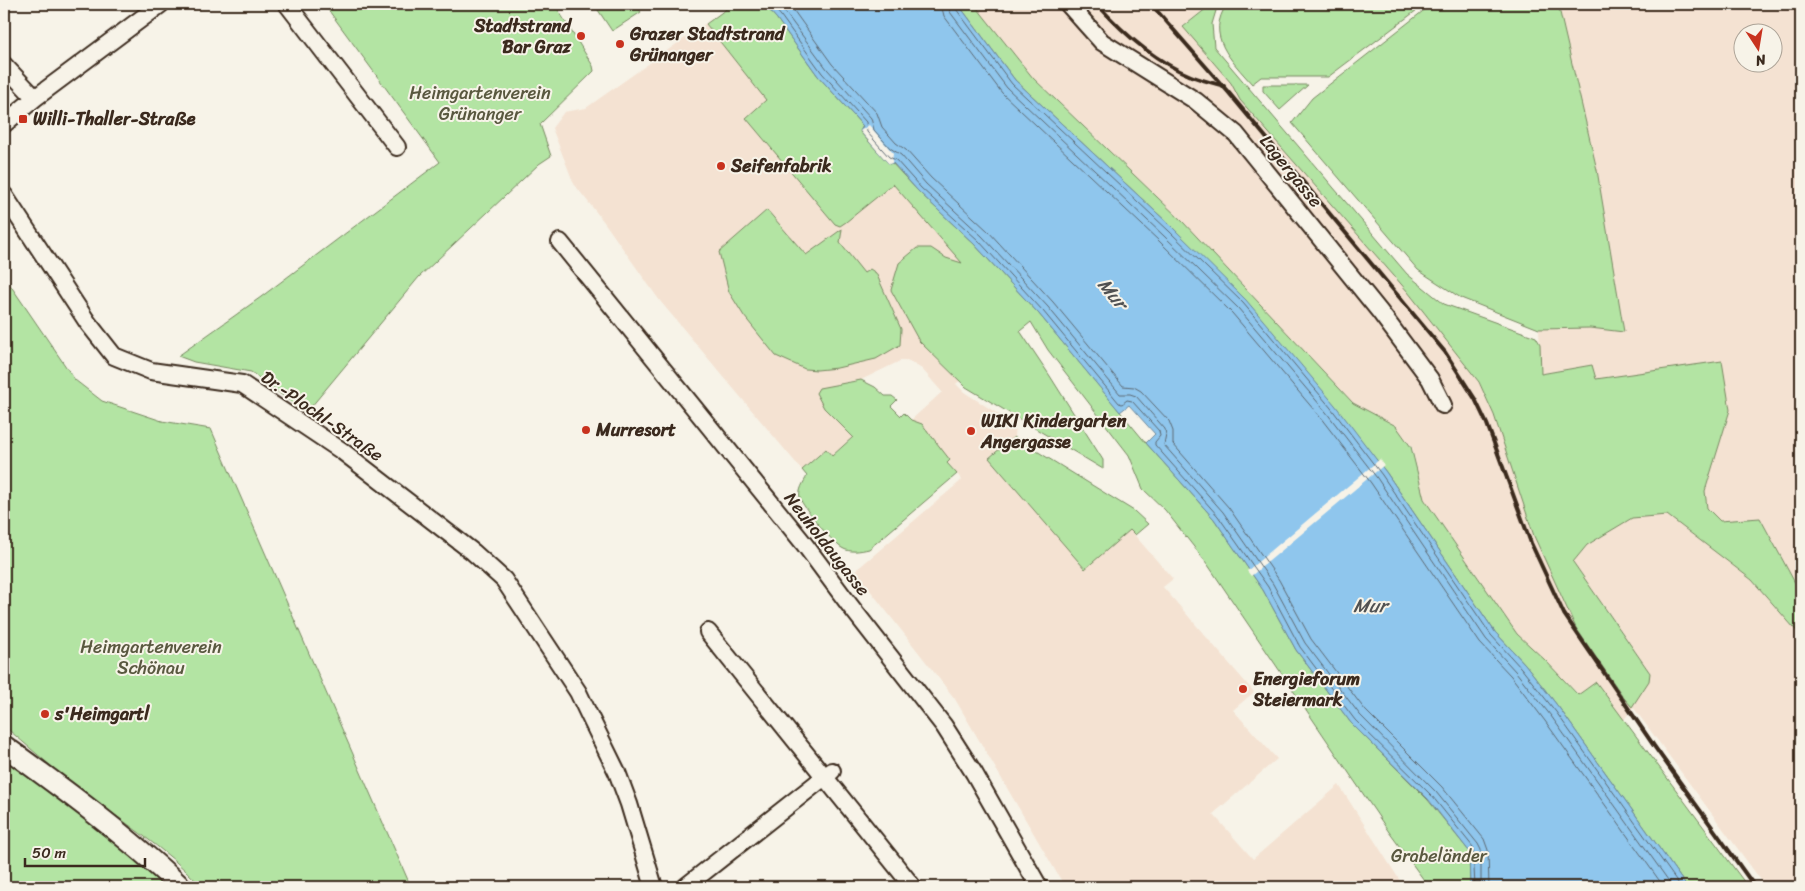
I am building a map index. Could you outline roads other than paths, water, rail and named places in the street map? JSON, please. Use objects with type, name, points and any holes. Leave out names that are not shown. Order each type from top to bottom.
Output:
[{"type":"street","points":[[286,4],[398,148]]},
{"type":"street","name":"Lagergasse","points":[[1068,4],[1102,42],[1196,102],[1236,134],[1380,312],[1430,379],[1443,404]]},
{"type":"street","points":[[4,124],[152,6]]},
{"type":"street","points":[[4,65],[35,98]]},
{"type":"street","name":"Dr.-Plochl-Straße","points":[[4,195],[26,232],[88,324],[114,356],[150,371],[242,384],[348,456],[473,552],[504,580],[578,692],[593,722],[629,804],[654,887]]},
{"type":"street","name":"Neuholdaugasse","points":[[560,242],[805,545],[944,726],[974,773],[1039,887]]},
{"type":"street","points":[[708,632],[830,773],[914,887]]},
{"type":"street","points":[[4,746],[116,829],[181,887]]},
{"type":"street","points":[[685,887],[830,773]]},
{"type":"water","name":"Mur","points":[[764,4],[958,4],[1015,80],[1172,227],[1246,300],[1335,405],[1386,472],[1495,632],[1525,664],[1560,709],[1687,887],[1470,887],[1469,851],[1428,799],[1351,723],[1296,650],[1263,590],[1214,519],[1146,443],[1155,434],[1129,405],[1120,412],[1039,314],[974,244],[918,191],[893,163],[889,164],[860,131],[863,126],[818,76]]},
{"type":"railway","points":[[1097,4],[1128,36],[1164,62],[1191,76],[1224,86]]},
{"type":"railway","points":[[1151,4],[1229,93],[1445,352],[1475,399],[1487,424],[1531,543],[1564,614],[1654,746],[1755,887]]},
{"type":"place","name":"Stadtstrand Bar Graz","points":[[581,36]]},
{"type":"place","name":"Grazer Stadtstrand Grünanger","points":[[620,44]]},
{"type":"place","name":"Willi-Thaller-Straße","points":[[23,119]]},
{"type":"place","name":"Seifenfabrik","points":[[721,166]]},
{"type":"place","name":"Murresort","points":[[586,430]]},
{"type":"place","name":"WIKI Kindergarten Angergasse","points":[[971,431]]},
{"type":"place","name":"Energieforum Steiermark","points":[[1243,689]]},
{"type":"place","name":"s'Heimgartl","points":[[45,714]]},
{"type":"park label","name":"Heimgartenverein Grünanger","points":[[480,104]]},
{"type":"park label","name":"Heimgartenverein Schönau","points":[[151,658]]},
{"type":"park label","name":"Grabeländer","points":[[1439,856]]}]
